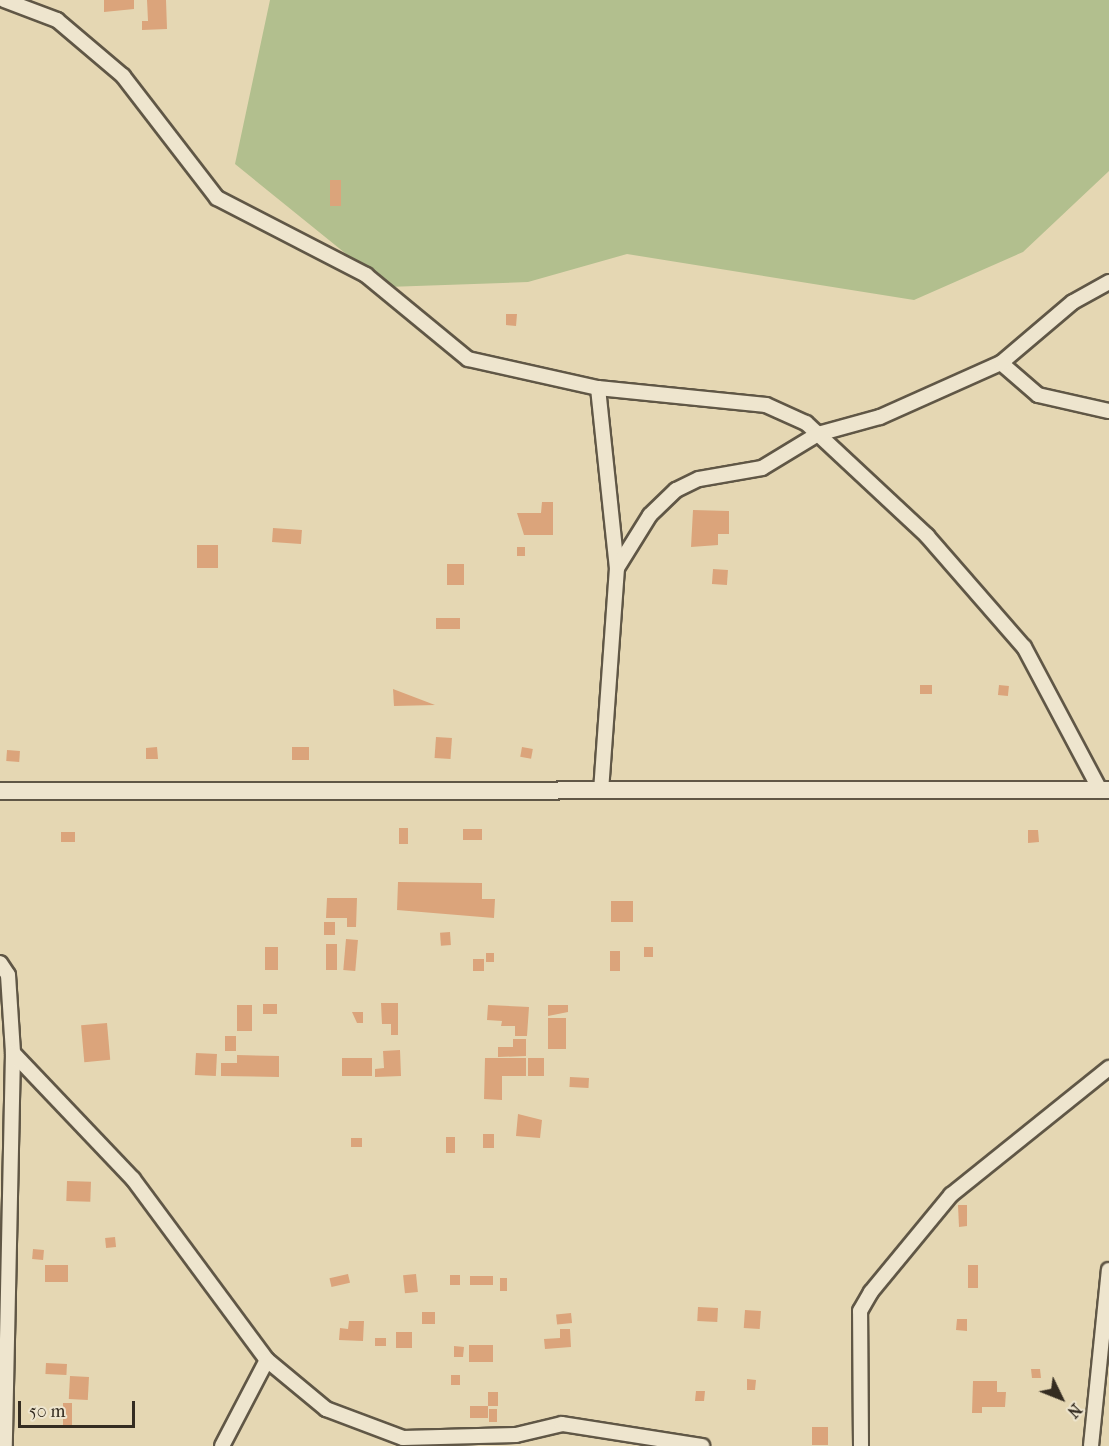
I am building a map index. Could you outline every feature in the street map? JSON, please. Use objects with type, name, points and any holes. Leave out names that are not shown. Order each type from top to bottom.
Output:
[{"type":"street","points":[[0,791],[1105,790],[1024,647],[927,536],[818,434],[793,415],[766,405],[598,388],[468,358],[366,275],[227,205],[201,182],[123,75],[57,20],[4,0]]},
{"type":"street","points":[[617,568],[654,510],[676,490],[699,479],[762,468],[818,434],[880,417],[1001,363],[1072,302],[1109,282]]},
{"type":"street","points":[[1001,363],[1038,395],[1109,411]]},
{"type":"street","points":[[598,388],[617,568],[601,790]]},
{"type":"street","points":[[0,963],[8,975],[13,1053],[5,1446]]},
{"type":"street","points":[[13,1053],[134,1179],[267,1360],[326,1409],[403,1438],[516,1435],[562,1424],[702,1446]]},
{"type":"street","points":[[861,1446],[860,1311],[871,1292],[951,1195],[1109,1068]]},
{"type":"street","points":[[1091,1446],[1109,1270]]},
{"type":"street","points":[[222,1446],[267,1360]]},
{"type":"green space","points":[[270,0],[1109,0],[1109,171],[1023,252],[914,300],[627,254],[528,282],[387,287],[235,164]]},
{"type":"building","points":[[104,0],[134,0],[134,9],[104,12]]},
{"type":"building","points":[[147,0],[166,0],[167,29],[142,30],[142,21],[148,21]]},
{"type":"building","points":[[330,180],[341,180],[341,206],[330,206]]},
{"type":"building","points":[[506,314],[517,314],[516,326],[506,325]]},
{"type":"building","points":[[542,502],[553,502],[553,535],[524,535],[517,513],[541,513]]},
{"type":"building","points":[[693,510],[729,511],[729,534],[718,534],[718,545],[691,547]]},
{"type":"building","points":[[273,528],[302,530],[301,544],[272,542]]},
{"type":"building","points":[[197,545],[218,545],[218,568],[197,568]]},
{"type":"building","points":[[517,547],[525,547],[525,556],[517,556]]},
{"type":"building","points":[[447,564],[464,564],[464,585],[447,585]]},
{"type":"building","points":[[713,569],[728,570],[727,585],[712,584]]},
{"type":"building","points":[[436,618],[460,618],[460,629],[436,629]]},
{"type":"building","points":[[920,685],[932,685],[932,694],[920,694]]},
{"type":"building","points":[[999,685],[1009,686],[1008,696],[998,695]]},
{"type":"building","points":[[393,689],[435,705],[394,706]]},
{"type":"building","points":[[436,737],[452,738],[450,759],[435,758]]},
{"type":"building","points":[[157,747],[158,759],[146,759],[146,748]]},
{"type":"building","points":[[292,747],[309,747],[309,760],[292,760]]},
{"type":"building","points":[[522,747],[533,749],[531,759],[520,757]]},
{"type":"building","points":[[7,750],[20,751],[19,762],[6,761]]},
{"type":"building","points":[[399,828],[408,828],[408,844],[399,844]]},
{"type":"building","points":[[463,829],[482,829],[482,840],[463,840]]},
{"type":"building","points":[[1028,830],[1038,830],[1039,842],[1028,843]]},
{"type":"building","points":[[61,832],[75,832],[75,842],[61,842]]},
{"type":"building","points":[[398,882],[482,883],[482,899],[495,899],[494,918],[397,910]]},
{"type":"building","points":[[327,898],[357,898],[356,927],[347,927],[347,918],[326,918]]},
{"type":"building","points":[[611,901],[633,901],[633,922],[611,922]]},
{"type":"building","points":[[324,922],[335,922],[335,935],[324,935]]},
{"type":"building","points":[[450,932],[451,945],[441,946],[440,933]]},
{"type":"building","points":[[346,939],[358,940],[355,971],[343,970]]},
{"type":"building","points":[[326,944],[337,944],[337,970],[326,970]]},
{"type":"building","points":[[265,947],[278,947],[278,970],[265,970]]},
{"type":"building","points":[[644,947],[653,947],[653,957],[644,957]]},
{"type":"building","points":[[610,951],[620,951],[620,971],[610,971]]},
{"type":"building","points":[[486,953],[494,953],[494,962],[486,962]]},
{"type":"building","points":[[473,959],[484,959],[484,971],[473,971]]},
{"type":"building","points":[[381,1003],[398,1003],[398,1035],[391,1035],[391,1024],[382,1024]]},
{"type":"building","points":[[263,1004],[277,1004],[277,1014],[263,1014]]},
{"type":"building","points":[[237,1005],[252,1005],[252,1031],[237,1031]]},
{"type":"building","points":[[488,1005],[529,1007],[527,1036],[515,1036],[515,1026],[501,1026],[502,1021],[487,1020]]},
{"type":"building","points":[[548,1005],[568,1005],[568,1012],[548,1016]]},
{"type":"building","points":[[352,1012],[363,1012],[363,1023],[357,1023]]},
{"type":"building","points":[[548,1018],[566,1018],[566,1049],[548,1049]]},
{"type":"building","points":[[107,1023],[110,1060],[84,1062],[81,1025]]},
{"type":"building","points":[[225,1036],[236,1036],[236,1051],[225,1051]]},
{"type":"building","points":[[513,1039],[526,1039],[526,1056],[498,1057],[498,1047],[513,1047]]},
{"type":"building","points":[[400,1050],[401,1076],[375,1077],[375,1069],[384,1068],[383,1051]]},
{"type":"building","points":[[196,1053],[217,1054],[216,1076],[195,1075]]},
{"type":"building","points":[[237,1055],[279,1056],[279,1077],[221,1076],[221,1063],[237,1063]]},
{"type":"building","points":[[342,1058],[372,1058],[372,1076],[342,1076]]},
{"type":"building","points":[[485,1058],[526,1058],[526,1076],[502,1076],[502,1100],[484,1099]]},
{"type":"building","points":[[528,1058],[544,1058],[544,1076],[528,1076]]},
{"type":"building","points":[[570,1077],[589,1078],[588,1088],[569,1087]]},
{"type":"building","points":[[518,1114],[542,1120],[540,1138],[516,1136]]},
{"type":"building","points":[[483,1134],[494,1134],[494,1148],[483,1148]]},
{"type":"building","points":[[446,1137],[455,1137],[455,1153],[446,1153]]},
{"type":"building","points":[[351,1138],[362,1138],[362,1147],[351,1147]]},
{"type":"building","points":[[67,1181],[91,1182],[90,1202],[66,1201]]},
{"type":"building","points":[[958,1205],[967,1205],[967,1226],[959,1227]]},
{"type":"building","points":[[115,1237],[116,1247],[106,1248],[105,1238]]},
{"type":"building","points":[[33,1249],[44,1250],[43,1260],[32,1259]]},
{"type":"building","points":[[45,1265],[68,1265],[68,1282],[45,1282]]},
{"type":"building","points":[[968,1265],[978,1265],[978,1288],[968,1288]]},
{"type":"building","points":[[348,1274],[350,1283],[332,1287],[329,1278]]},
{"type":"building","points":[[416,1274],[418,1292],[405,1293],[403,1275]]},
{"type":"building","points":[[450,1275],[460,1275],[460,1285],[450,1285]]},
{"type":"building","points":[[470,1276],[493,1276],[493,1285],[470,1285]]},
{"type":"building","points":[[500,1278],[507,1278],[507,1291],[500,1291]]},
{"type":"building","points":[[698,1307],[718,1308],[717,1322],[697,1321]]},
{"type":"building","points":[[745,1310],[761,1311],[760,1329],[744,1328]]},
{"type":"building","points":[[422,1312],[435,1312],[435,1324],[422,1324]]},
{"type":"building","points":[[571,1313],[572,1323],[557,1325],[556,1315]]},
{"type":"building","points":[[957,1319],[967,1319],[967,1331],[956,1330]]},
{"type":"building","points":[[349,1321],[364,1321],[363,1341],[339,1340],[340,1328],[348,1329]]},
{"type":"building","points":[[560,1329],[570,1329],[571,1347],[545,1349],[544,1339],[560,1338]]},
{"type":"building","points":[[396,1332],[412,1332],[412,1348],[396,1348]]},
{"type":"building","points":[[375,1338],[386,1338],[386,1346],[375,1346]]},
{"type":"building","points":[[469,1345],[493,1345],[493,1362],[469,1362]]},
{"type":"building","points":[[454,1346],[464,1347],[463,1357],[454,1357]]},
{"type":"building","points":[[46,1363],[67,1364],[66,1375],[45,1374]]},
{"type":"building","points":[[1031,1369],[1040,1369],[1041,1378],[1032,1378]]},
{"type":"building","points":[[451,1375],[460,1375],[460,1385],[451,1385]]},
{"type":"building","points":[[70,1376],[89,1377],[88,1400],[69,1399]]},
{"type":"building","points":[[747,1379],[756,1380],[755,1390],[747,1390]]},
{"type":"building","points":[[973,1381],[997,1381],[997,1392],[1006,1392],[1005,1407],[982,1407],[982,1413],[972,1413]]},
{"type":"building","points":[[696,1391],[705,1391],[704,1401],[695,1401]]},
{"type":"building","points":[[488,1392],[498,1392],[498,1406],[488,1406]]},
{"type":"building","points":[[63,1403],[72,1403],[72,1425],[63,1425]]},
{"type":"building","points":[[470,1406],[488,1406],[488,1418],[470,1418]]},
{"type":"building","points":[[489,1409],[497,1409],[497,1422],[489,1422]]},
{"type":"building","points":[[812,1427],[828,1427],[828,1445],[812,1445]]}]
